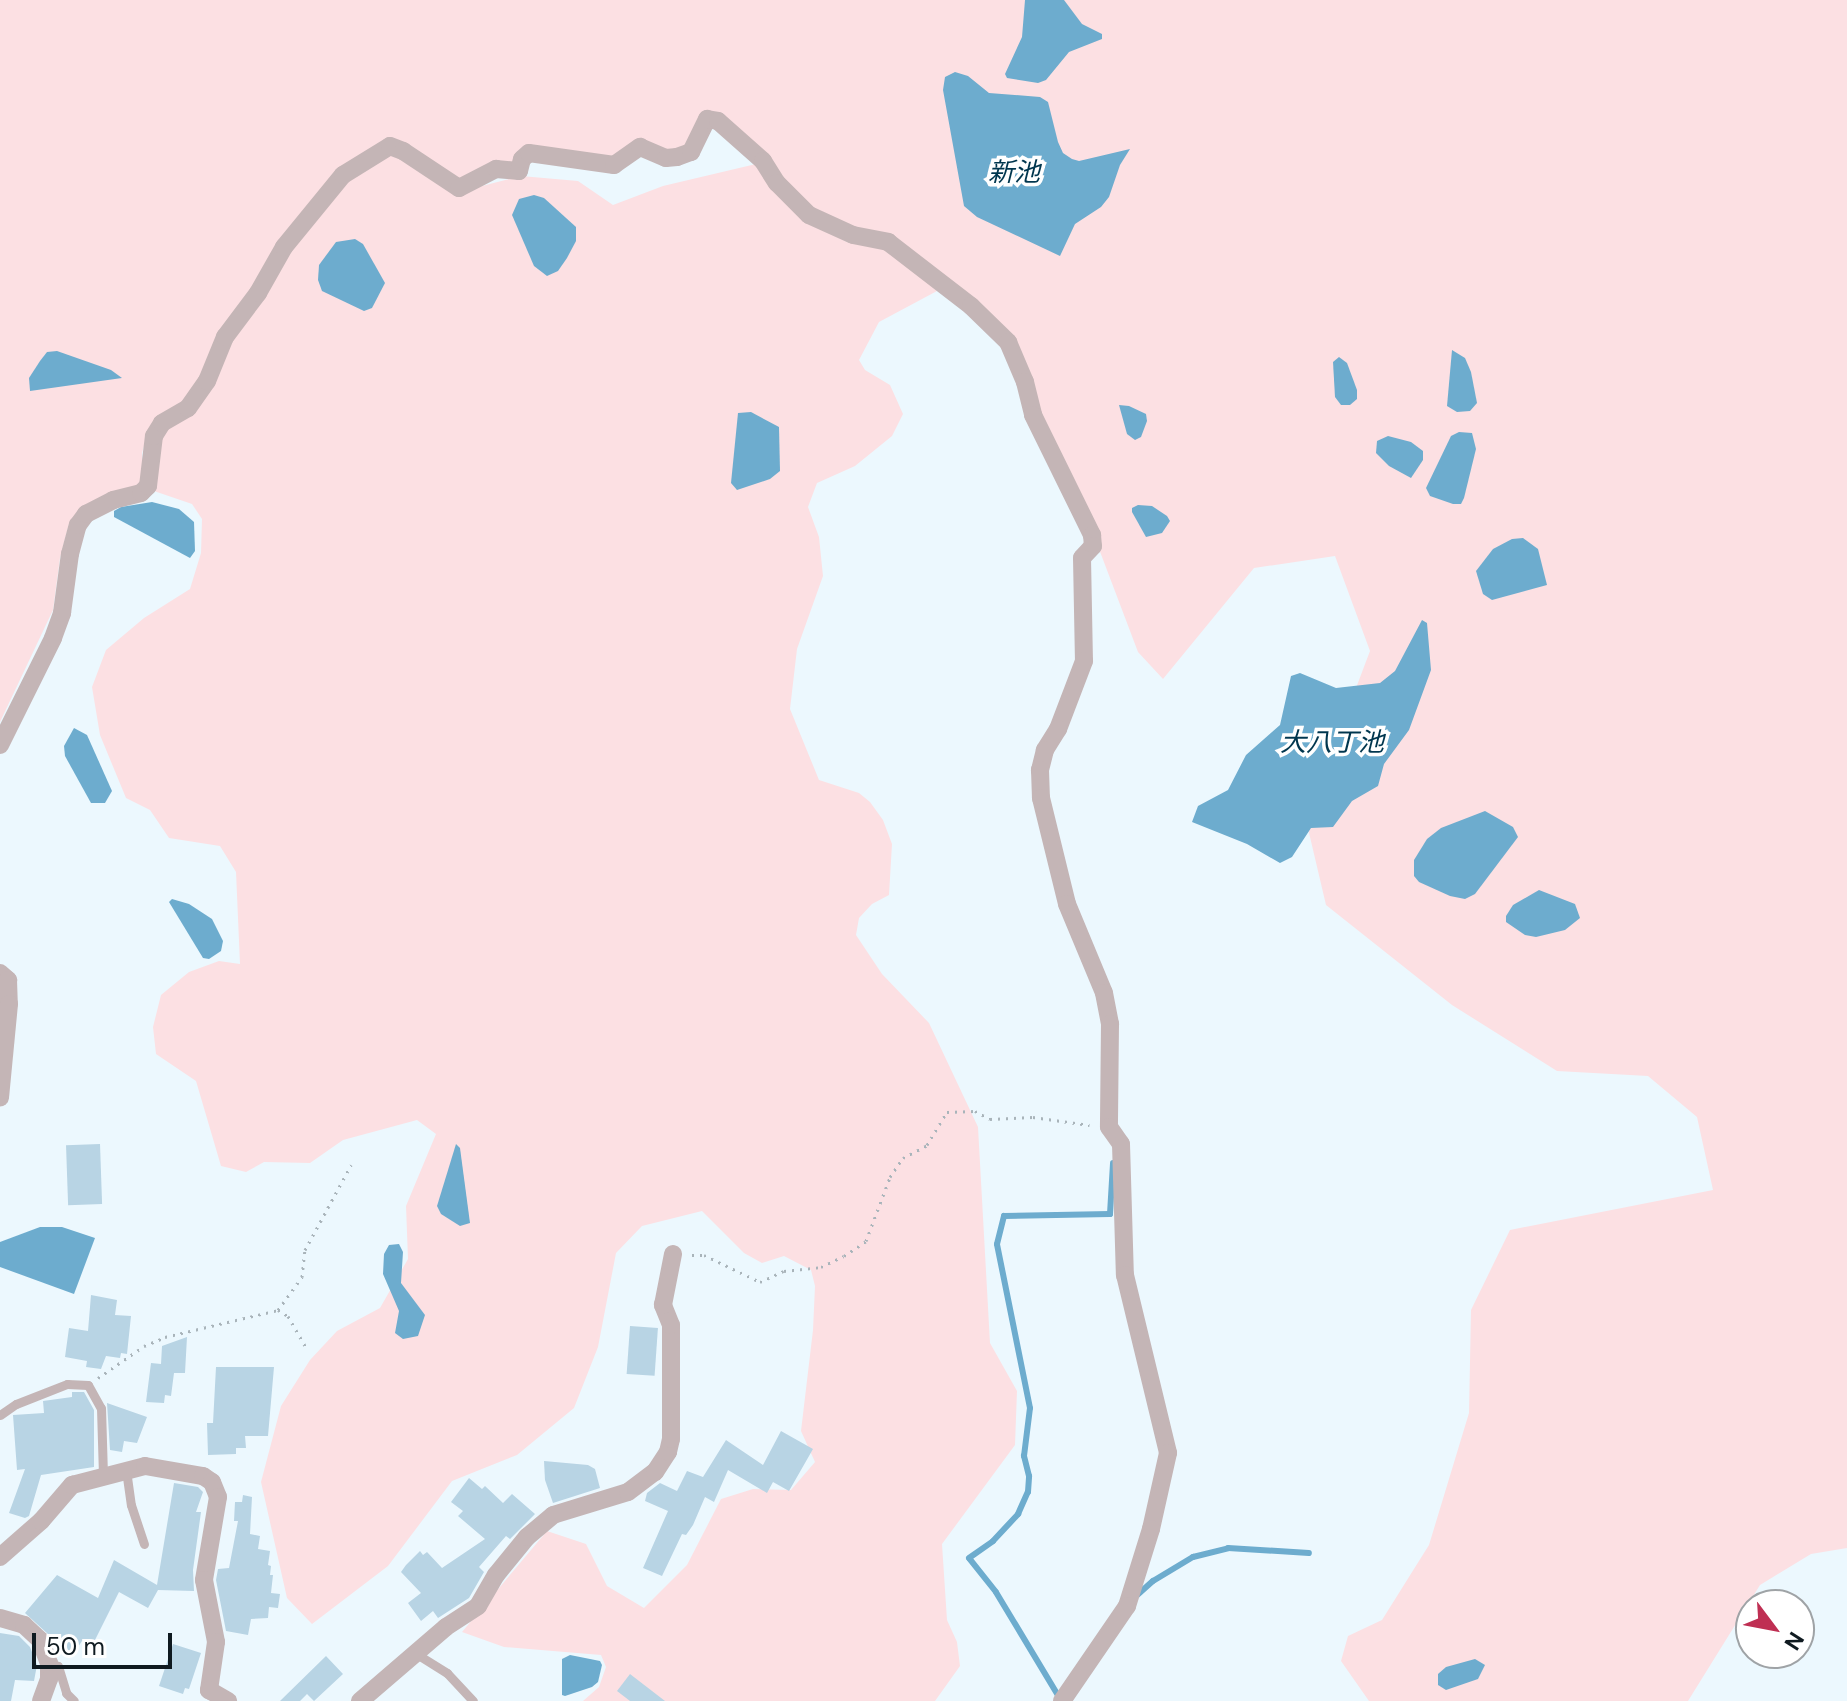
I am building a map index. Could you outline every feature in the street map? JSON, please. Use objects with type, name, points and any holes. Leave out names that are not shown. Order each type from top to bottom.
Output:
[{"type":"street","points":[[0,745],[53,638],[62,613],[70,554],[78,525],[86,514],[113,500],[141,493],[148,486],[154,436],[162,423],[188,408],[207,381],[225,337],[258,293],[284,247],[354,165],[390,146],[403,151],[459,188],[496,169],[519,171],[522,159],[529,153],[614,165],[640,147],[650,148],[666,158],[677,157],[691,152],[707,119],[718,121],[763,161],[777,183],[809,215],[853,235],[888,242],[971,306],[1008,342],[1025,382],[1033,415],[1092,535],[1093,546],[1082,558],[1084,661],[1058,729],[1045,750],[1040,784],[1067,904],[1104,993],[1110,1024],[1109,1127],[1121,1144],[1125,1275],[1168,1453],[1151,1529],[1127,1606],[1062,1701]]},
{"type":"street","points":[[0,973],[8,980],[9,1004],[0,1098]]},
{"type":"street","points":[[360,1701],[446,1627],[478,1606],[496,1575],[527,1537],[553,1515],[628,1492],[655,1472],[668,1452],[671,1439],[671,1325],[663,1305],[667,1272],[673,1254]]},
{"type":"street","points":[[0,1557],[41,1521],[72,1485],[145,1466],[203,1476],[212,1482],[218,1497],[204,1580],[216,1642],[203,1695],[228,1701]]},
{"type":"street","points":[[0,1618],[24,1625],[40,1640],[49,1663],[49,1679],[41,1701]]},
{"type":"lane","points":[[0,1415],[16,1404],[67,1384],[88,1385],[101,1408],[103,1476]]},
{"type":"lane","points":[[126,1470],[131,1505],[144,1544]]},
{"type":"lane","points":[[415,1653],[447,1673],[473,1701]]},
{"type":"lane","points":[[49,1663],[58,1666],[66,1693],[74,1701]]},
{"type":"path","points":[[673,1254],[704,1255],[760,1282],[784,1271],[821,1267],[844,1256],[866,1241],[890,1177],[903,1158],[927,1145],[947,1112],[975,1111],[990,1119],[1033,1117],[1109,1127]]},
{"type":"path","points":[[88,1385],[144,1346],[165,1337],[278,1310],[302,1277],[305,1250],[351,1165]]},
{"type":"path","points":[[278,1310],[288,1316],[306,1347]]},
{"type":"shaded area","points":[[0,0],[1847,0],[1847,1548],[1811,1554],[1758,1589],[1735,1589],[1735,1625],[1688,1701],[1369,1701],[1341,1661],[1348,1636],[1382,1620],[1429,1545],[1469,1413],[1471,1310],[1510,1230],[1713,1190],[1697,1117],[1648,1076],[1557,1071],[1452,1005],[1326,905],[1306,820],[1370,651],[1335,556],[1254,568],[1163,679],[1138,652],[1099,549],[1046,434],[1016,350],[928,264],[809,211],[718,116],[685,153],[660,150],[613,161],[516,162],[458,182],[405,147],[350,162],[185,405],[148,433],[142,453],[143,474],[137,488],[69,524],[60,558],[53,610],[0,722]]},
{"type":"shaded area","points":[[393,151],[459,192],[521,176],[578,181],[613,205],[663,186],[756,164],[802,217],[847,242],[885,248],[913,267],[937,291],[879,322],[859,360],[865,370],[890,385],[903,414],[892,436],[855,466],[817,483],[808,507],[819,537],[823,576],[797,649],[790,709],[819,780],[859,793],[870,802],[883,820],[892,844],[889,895],[872,904],[859,918],[856,935],[882,974],[929,1023],[978,1127],[990,1343],[1017,1391],[1015,1445],[942,1544],[947,1620],[957,1642],[960,1666],[935,1701],[583,1701],[599,1687],[606,1667],[601,1655],[504,1647],[462,1632],[547,1531],[586,1544],[607,1586],[644,1608],[687,1565],[721,1499],[753,1489],[791,1490],[815,1462],[801,1431],[813,1330],[815,1286],[811,1270],[784,1256],[762,1263],[744,1253],[702,1211],[642,1226],[616,1253],[598,1347],[574,1408],[517,1455],[452,1481],[388,1566],[312,1624],[287,1598],[261,1482],[281,1406],[310,1360],[337,1331],[380,1308],[408,1259],[406,1206],[436,1134],[417,1120],[343,1140],[310,1163],[264,1162],[246,1172],[221,1166],[196,1081],[156,1054],[153,1027],[161,995],[189,972],[219,961],[240,964],[236,872],[220,846],[169,838],[150,810],[126,798],[100,735],[92,687],[106,650],[144,618],[190,589],[201,553],[202,519],[192,504],[151,490],[160,436],[217,362],[274,273],[346,180]]},
{"type":"water","points":[[1025,0],[1064,0],[1082,24],[1102,34],[1102,39],[1069,52],[1046,80],[1038,83],[1007,78],[1005,74],[1022,37]]},
{"type":"water","name":"新池","points":[[955,72],[968,76],[989,93],[1040,97],[1048,102],[1058,142],[1063,153],[1072,159],[1079,161],[1130,149],[1120,165],[1109,197],[1101,207],[1075,224],[1060,256],[977,217],[964,206],[943,90],[945,77]]},
{"type":"water","points":[[534,195],[544,198],[576,227],[576,241],[567,258],[558,271],[547,276],[534,266],[512,215],[519,199]]},
{"type":"water","points":[[355,239],[363,244],[385,283],[372,308],[364,311],[322,291],[318,280],[319,265],[336,242]]},
{"type":"water","points":[[1452,350],[1465,358],[1471,372],[1477,403],[1470,411],[1457,412],[1447,406]]},
{"type":"water","points":[[57,351],[111,370],[122,378],[30,391],[29,378],[40,361],[47,352]]},
{"type":"water","points":[[1339,357],[1347,363],[1357,390],[1357,399],[1350,405],[1341,405],[1335,397],[1333,362]]},
{"type":"water","points":[[1119,405],[1146,414],[1147,421],[1141,437],[1135,440],[1127,434]]},
{"type":"water","points":[[751,412],[779,427],[780,471],[770,479],[737,490],[731,483],[738,413]]},
{"type":"water","points":[[1459,432],[1472,433],[1476,449],[1464,498],[1461,504],[1453,504],[1430,496],[1426,488],[1451,436]]},
{"type":"water","points":[[1388,436],[1411,442],[1423,451],[1423,460],[1411,478],[1389,466],[1376,453],[1377,441]]},
{"type":"water","points":[[152,502],[179,509],[194,522],[195,551],[190,558],[114,517],[114,511],[121,507]]},
{"type":"water","points":[[1152,506],[1167,516],[1170,521],[1162,533],[1146,537],[1132,512],[1132,508]]},
{"type":"water","points":[[1523,538],[1538,549],[1547,585],[1492,600],[1483,594],[1476,571],[1493,549],[1512,539]]},
{"type":"water","name":"大八丁池","points":[[1422,620],[1427,623],[1431,670],[1409,730],[1384,764],[1378,786],[1352,801],[1333,827],[1311,828],[1292,857],[1280,863],[1247,844],[1192,822],[1198,806],[1228,790],[1246,755],[1280,725],[1291,676],[1300,673],[1336,688],[1380,683],[1395,671]]},
{"type":"water","points":[[74,728],[87,735],[112,791],[105,803],[91,803],[65,756],[64,746]]},
{"type":"water","points":[[1485,811],[1513,827],[1518,837],[1475,894],[1465,899],[1450,896],[1419,882],[1414,876],[1414,860],[1427,839],[1441,828]]},
{"type":"water","points":[[1539,890],[1575,904],[1580,918],[1565,930],[1536,937],[1525,935],[1506,922],[1513,905]]},
{"type":"water","points":[[172,899],[189,904],[212,919],[223,941],[221,951],[209,959],[203,958],[169,902]]},
{"type":"water","points":[[456,1144],[460,1148],[470,1223],[460,1226],[441,1214],[437,1206]]},
{"type":"water","points":[[40,1227],[62,1227],[95,1238],[74,1294],[0,1267],[0,1242]]},
{"type":"water","points":[[399,1244],[403,1252],[401,1283],[425,1315],[418,1336],[403,1339],[395,1333],[399,1311],[383,1274],[384,1254],[389,1245]]},
{"type":"water","points":[[570,1655],[600,1661],[602,1665],[598,1682],[565,1696],[562,1695],[562,1659]]},
{"type":"water","points":[[1475,1659],[1485,1665],[1478,1679],[1446,1690],[1438,1685],[1438,1674],[1446,1667]]},
{"type":"building","points":[[100,1144],[102,1204],[68,1205],[66,1145]]},
{"type":"building","points":[[91,1295],[117,1300],[115,1315],[131,1316],[127,1354],[121,1353],[120,1358],[106,1356],[101,1369],[86,1367],[87,1361],[65,1357],[69,1328],[88,1331]]},
{"type":"building","points":[[630,1326],[658,1328],[655,1376],[627,1374]]},
{"type":"building","points":[[187,1337],[185,1373],[174,1373],[171,1396],[165,1395],[164,1403],[146,1402],[151,1363],[161,1364],[162,1346]]},
{"type":"building","points":[[216,1367],[274,1367],[268,1436],[245,1436],[246,1448],[236,1448],[236,1454],[208,1455],[207,1423],[213,1423]]},
{"type":"building","points":[[72,1392],[84,1392],[94,1410],[94,1467],[41,1475],[29,1516],[25,1518],[9,1513],[25,1469],[17,1470],[13,1415],[44,1413],[43,1401],[72,1397]]},
{"type":"building","points":[[107,1403],[147,1417],[137,1443],[124,1441],[122,1452],[110,1450]]},
{"type":"building","points":[[781,1431],[813,1449],[789,1491],[773,1482],[767,1493],[728,1470],[714,1502],[705,1497],[693,1525],[686,1535],[682,1534],[662,1576],[643,1568],[668,1511],[645,1501],[647,1493],[660,1483],[677,1491],[687,1471],[703,1477],[726,1440],[763,1465]]},
{"type":"building","points":[[544,1461],[588,1465],[595,1469],[600,1488],[553,1503],[545,1480]]},
{"type":"building","points":[[469,1478],[482,1489],[485,1486],[503,1503],[512,1494],[535,1514],[510,1539],[506,1536],[479,1567],[484,1572],[469,1598],[438,1618],[433,1611],[421,1621],[408,1603],[421,1593],[401,1572],[406,1565],[420,1551],[423,1555],[427,1552],[442,1568],[485,1539],[458,1516],[463,1511],[451,1502]]},
{"type":"building","points":[[174,1483],[198,1487],[203,1492],[196,1512],[201,1512],[193,1570],[194,1591],[158,1590],[148,1608],[119,1592],[92,1646],[82,1641],[72,1656],[25,1613],[57,1575],[98,1598],[114,1560],[157,1585]]},
{"type":"building","points":[[243,1495],[252,1497],[250,1534],[260,1536],[258,1549],[270,1551],[268,1565],[271,1566],[270,1575],[273,1575],[271,1593],[280,1594],[278,1608],[269,1607],[268,1618],[251,1619],[248,1635],[226,1631],[216,1580],[218,1569],[229,1568],[238,1521],[234,1521],[235,1502],[242,1502]]},
{"type":"building","points":[[0,1633],[19,1636],[30,1647],[37,1665],[34,1681],[15,1680],[11,1701],[0,1701]]},
{"type":"building","points":[[173,1644],[201,1653],[189,1689],[185,1688],[183,1694],[159,1686]]},
{"type":"building","points":[[326,1656],[343,1674],[314,1701],[307,1694],[300,1701],[280,1701]]},
{"type":"building","points":[[630,1674],[665,1701],[630,1701],[617,1691]]},
{"type":"waterway","points":[[1059,1697],[996,1592],[969,1558],[993,1541],[1018,1514],[1028,1492],[1029,1476],[1024,1456],[1030,1408],[997,1244],[1004,1216],[1110,1214],[1113,1163]]},
{"type":"waterway","points":[[1135,1597],[1153,1581],[1193,1557],[1228,1548],[1309,1553]]}]
